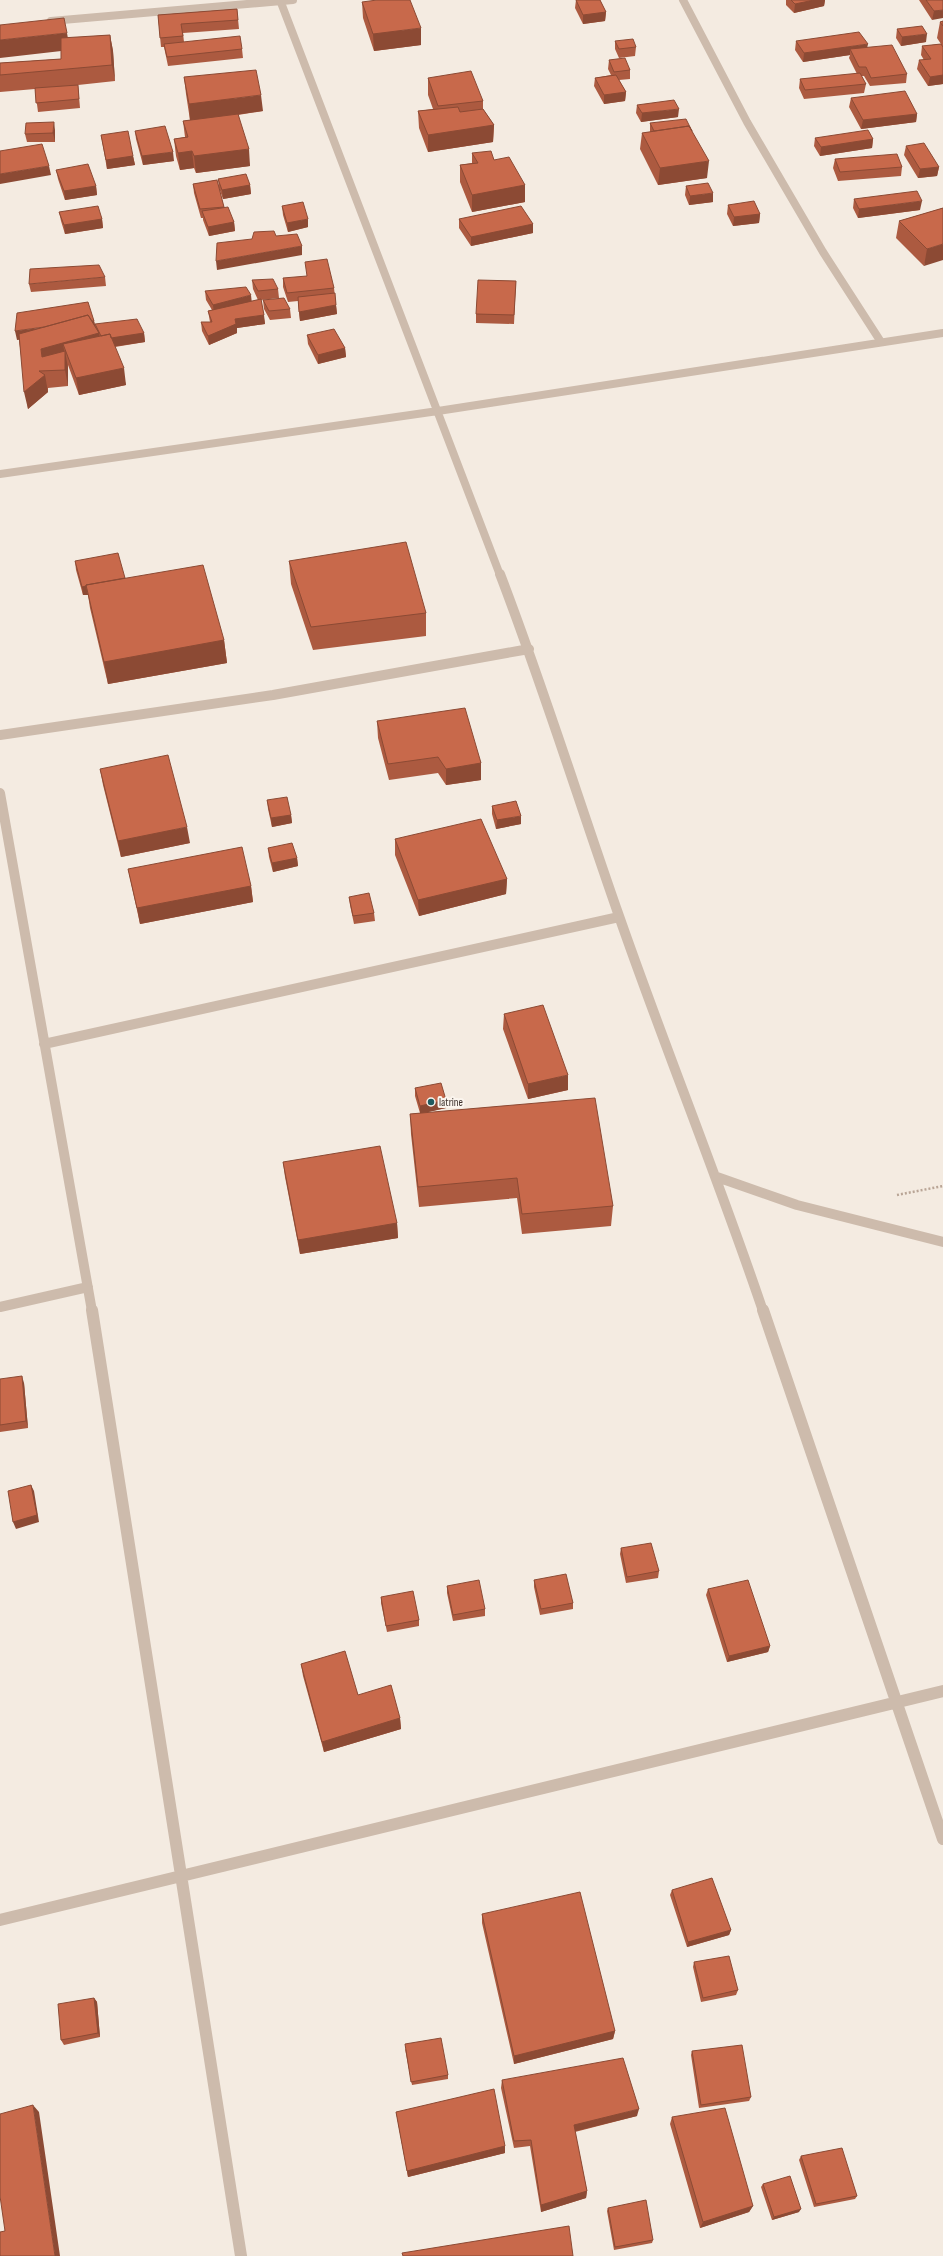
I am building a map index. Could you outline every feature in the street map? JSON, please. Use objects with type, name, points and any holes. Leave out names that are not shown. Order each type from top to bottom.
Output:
[{"type":"street","points":[[46,21],[292,0]]},
{"type":"street","points":[[683,0],[747,122],[823,252],[881,342]]},
{"type":"street","points":[[280,1],[528,649],[619,917],[717,1177],[943,1839]]},
{"type":"street","points":[[0,474],[438,411],[943,333]]},
{"type":"street","points":[[0,734],[273,695],[528,649]]},
{"type":"street","points":[[0,793],[88,1287],[241,2256]]},
{"type":"street","points":[[44,1044],[619,917]]},
{"type":"street","points":[[717,1177],[797,1205],[943,1242]]},
{"type":"street","points":[[0,1307],[88,1287]]},
{"type":"street","points":[[0,1920],[943,1691]]},
{"type":"building","points":[[377,0],[410,0],[421,28],[373,34],[362,2]]},
{"type":"building","points":[[576,0],[600,0],[606,12],[583,15]]},
{"type":"building","points":[[791,0],[814,0],[795,4]]},
{"type":"building","points":[[926,0],[943,0],[943,10],[934,11]]},
{"type":"building","points":[[237,9],[238,20],[181,24],[183,36],[160,38],[158,15]]},
{"type":"building","points":[[64,18],[67,33],[0,40],[0,25]]},
{"type":"building","points":[[922,26],[927,34],[902,37],[897,29]]},
{"type":"building","points":[[859,32],[868,44],[804,53],[796,41]]},
{"type":"building","points":[[110,35],[112,65],[0,75],[0,63],[61,59],[61,38]]},
{"type":"building","points":[[240,36],[242,49],[167,57],[164,44]]},
{"type":"building","points":[[633,39],[636,47],[619,49],[615,41]]},
{"type":"building","points":[[941,44],[943,47],[943,75],[930,77],[919,60],[931,59],[922,46]]},
{"type":"building","points":[[892,45],[907,74],[871,78],[866,67],[859,67],[850,49]]},
{"type":"building","points":[[625,58],[630,70],[614,72],[609,60]]},
{"type":"building","points":[[256,70],[261,95],[189,104],[184,77]]},
{"type":"building","points":[[471,71],[483,101],[438,106],[428,78]]},
{"type":"building","points":[[860,73],[866,84],[805,90],[800,79]]},
{"type":"building","points":[[616,75],[626,92],[604,95],[595,78]]},
{"type":"building","points":[[78,85],[79,99],[36,103],[35,88]]},
{"type":"building","points":[[905,91],[917,114],[863,120],[851,98]]},
{"type":"building","points":[[674,100],[679,109],[642,113],[637,105]]},
{"type":"building","points":[[458,107],[460,112],[483,109],[494,125],[428,135],[418,111]]},
{"type":"building","points":[[238,114],[249,149],[194,156],[192,151],[178,153],[174,139],[188,137],[183,121]]},
{"type":"building","points":[[686,119],[692,131],[689,126],[654,131],[650,123]]},
{"type":"building","points":[[54,122],[53,133],[25,134],[26,123]]},
{"type":"building","points":[[165,126],[173,152],[142,156],[135,131]]},
{"type":"building","points":[[689,126],[709,161],[660,168],[642,133]]},
{"type":"building","points":[[868,130],[873,139],[821,147],[815,138]]},
{"type":"building","points":[[128,131],[133,156],[106,160],[101,135]]},
{"type":"building","points":[[924,143],[939,167],[920,169],[906,146]]},
{"type":"building","points":[[42,144],[49,166],[0,174],[0,151]]},
{"type":"building","points":[[491,151],[494,160],[509,157],[525,185],[472,195],[460,165],[478,163],[472,153]]},
{"type":"building","points":[[897,154],[902,167],[840,172],[835,159]]},
{"type":"building","points":[[88,164],[96,186],[64,191],[56,170]]},
{"type":"building","points":[[246,174],[250,185],[222,190],[218,179]]},
{"type":"building","points":[[217,180],[224,207],[200,209],[193,184]]},
{"type":"building","points":[[708,183],[713,193],[690,196],[686,186]]},
{"type":"building","points":[[917,191],[922,201],[859,209],[854,199]]},
{"type":"building","points":[[754,201],[760,214],[734,217],[728,205]]},
{"type":"building","points":[[303,202],[308,219],[287,223],[282,206]]},
{"type":"building","points":[[98,206],[102,219],[64,225],[59,212]]},
{"type":"building","points":[[521,206],[533,224],[471,237],[459,219]]},
{"type":"building","points":[[228,207],[234,222],[208,227],[202,211]]},
{"type":"building","points":[[943,208],[943,244],[927,249],[899,221]]},
{"type":"building","points":[[274,231],[276,236],[297,234],[302,246],[216,261],[217,243],[252,239],[254,232]]},
{"type":"building","points":[[327,259],[334,288],[287,293],[283,278],[307,276],[305,262]]},
{"type":"building","points":[[99,265],[105,277],[29,284],[30,269]]},
{"type":"building","points":[[273,279],[278,289],[258,291],[252,280]]},
{"type":"building","points":[[478,280],[516,281],[514,315],[476,314]]},
{"type":"building","points":[[246,287],[251,295],[213,305],[205,291]]},
{"type":"building","points":[[335,293],[336,305],[299,312],[298,297]]},
{"type":"building","points":[[284,298],[290,309],[269,311],[263,300]]},
{"type":"building","points":[[261,299],[264,315],[235,319],[236,324],[208,336],[201,322],[212,322],[208,311]]},
{"type":"building","points":[[88,302],[94,321],[92,321],[88,315],[44,327],[15,331],[17,313]]},
{"type":"building","points":[[88,315],[99,333],[41,349],[42,357],[65,351],[65,370],[39,371],[45,375],[24,392],[19,334]]},
{"type":"building","points":[[137,319],[144,333],[111,338],[110,334],[101,336],[95,324]]},
{"type":"building","points":[[334,329],[345,348],[318,355],[307,335]]},
{"type":"building","points":[[110,334],[124,368],[76,378],[63,344]]},
{"type":"building","points":[[406,542],[426,613],[311,627],[289,561]]},
{"type":"building","points":[[118,553],[125,578],[82,587],[75,561]]},
{"type":"building","points":[[203,565],[224,640],[104,662],[86,585]]},
{"type":"building","points":[[465,708],[481,763],[446,769],[438,757],[388,764],[377,721]]},
{"type":"building","points":[[168,755],[187,827],[118,841],[100,769]]},
{"type":"building","points":[[287,797],[291,815],[271,818],[267,800]]},
{"type":"building","points":[[516,801],[521,816],[497,820],[492,806]]},
{"type":"building","points":[[481,819],[507,879],[418,900],[395,839]]},
{"type":"building","points":[[292,843],[297,858],[272,863],[268,848]]},
{"type":"building","points":[[242,847],[251,886],[137,908],[128,869]]},
{"type":"building","points":[[369,893],[374,913],[353,916],[349,897]]},
{"type":"building","points":[[543,1005],[568,1075],[528,1084],[504,1014]]},
{"type":"building","points":[[441,1083],[446,1100],[420,1106],[415,1088]]},
{"type":"building","points":[[595,1098],[613,1206],[522,1214],[517,1178],[418,1187],[410,1114]]},
{"type":"building","points":[[380,1146],[397,1223],[298,1240],[283,1162]]},
{"type":"building","points":[[22,1376],[26,1421],[0,1425],[0,1379]]},
{"type":"building","points":[[31,1485],[37,1515],[13,1522],[8,1491]]},
{"type":"building","points":[[651,1543],[659,1571],[627,1577],[621,1548]]},
{"type":"building","points":[[566,1574],[573,1603],[541,1609],[534,1580]]},
{"type":"building","points":[[479,1580],[485,1609],[453,1615],[447,1586]]},
{"type":"building","points":[[748,1580],[770,1646],[729,1656],[708,1589]]},
{"type":"building","points":[[413,1591],[419,1620],[386,1626],[381,1597]]},
{"type":"building","points":[[345,1651],[358,1695],[391,1685],[400,1718],[322,1742],[301,1664]]},
{"type":"building","points":[[712,1878],[731,1930],[688,1942],[672,1890]]},
{"type":"building","points":[[580,1892],[615,2031],[514,2056],[482,1914]]},
{"type":"building","points":[[729,1956],[738,1990],[703,1998],[694,1962]]},
{"type":"building","points":[[94,1998],[98,2033],[61,2040],[58,2004]]},
{"type":"building","points":[[441,2038],[448,2075],[411,2082],[405,2044]]},
{"type":"building","points":[[742,2045],[751,2097],[701,2105],[692,2051]]},
{"type":"building","points":[[623,2058],[639,2109],[574,2125],[587,2191],[541,2205],[531,2140],[514,2141],[502,2080]]},
{"type":"building","points":[[494,2089],[505,2146],[407,2171],[396,2112]]},
{"type":"building","points":[[33,2105],[55,2256],[0,2256],[0,2232],[5,2231],[0,2196],[0,2114]]},
{"type":"building","points":[[725,2108],[753,2206],[703,2222],[672,2117]]},
{"type":"building","points":[[842,2148],[857,2196],[816,2204],[801,2156]]},
{"type":"building","points":[[790,2176],[801,2209],[774,2217],[763,2184]]},
{"type":"building","points":[[646,2200],[653,2240],[615,2247],[608,2208]]},
{"type":"building","points":[[569,2226],[573,2256],[403,2256],[402,2253]]},
{"type":"place","name":"latrine","points":[[431,1102]]}]
